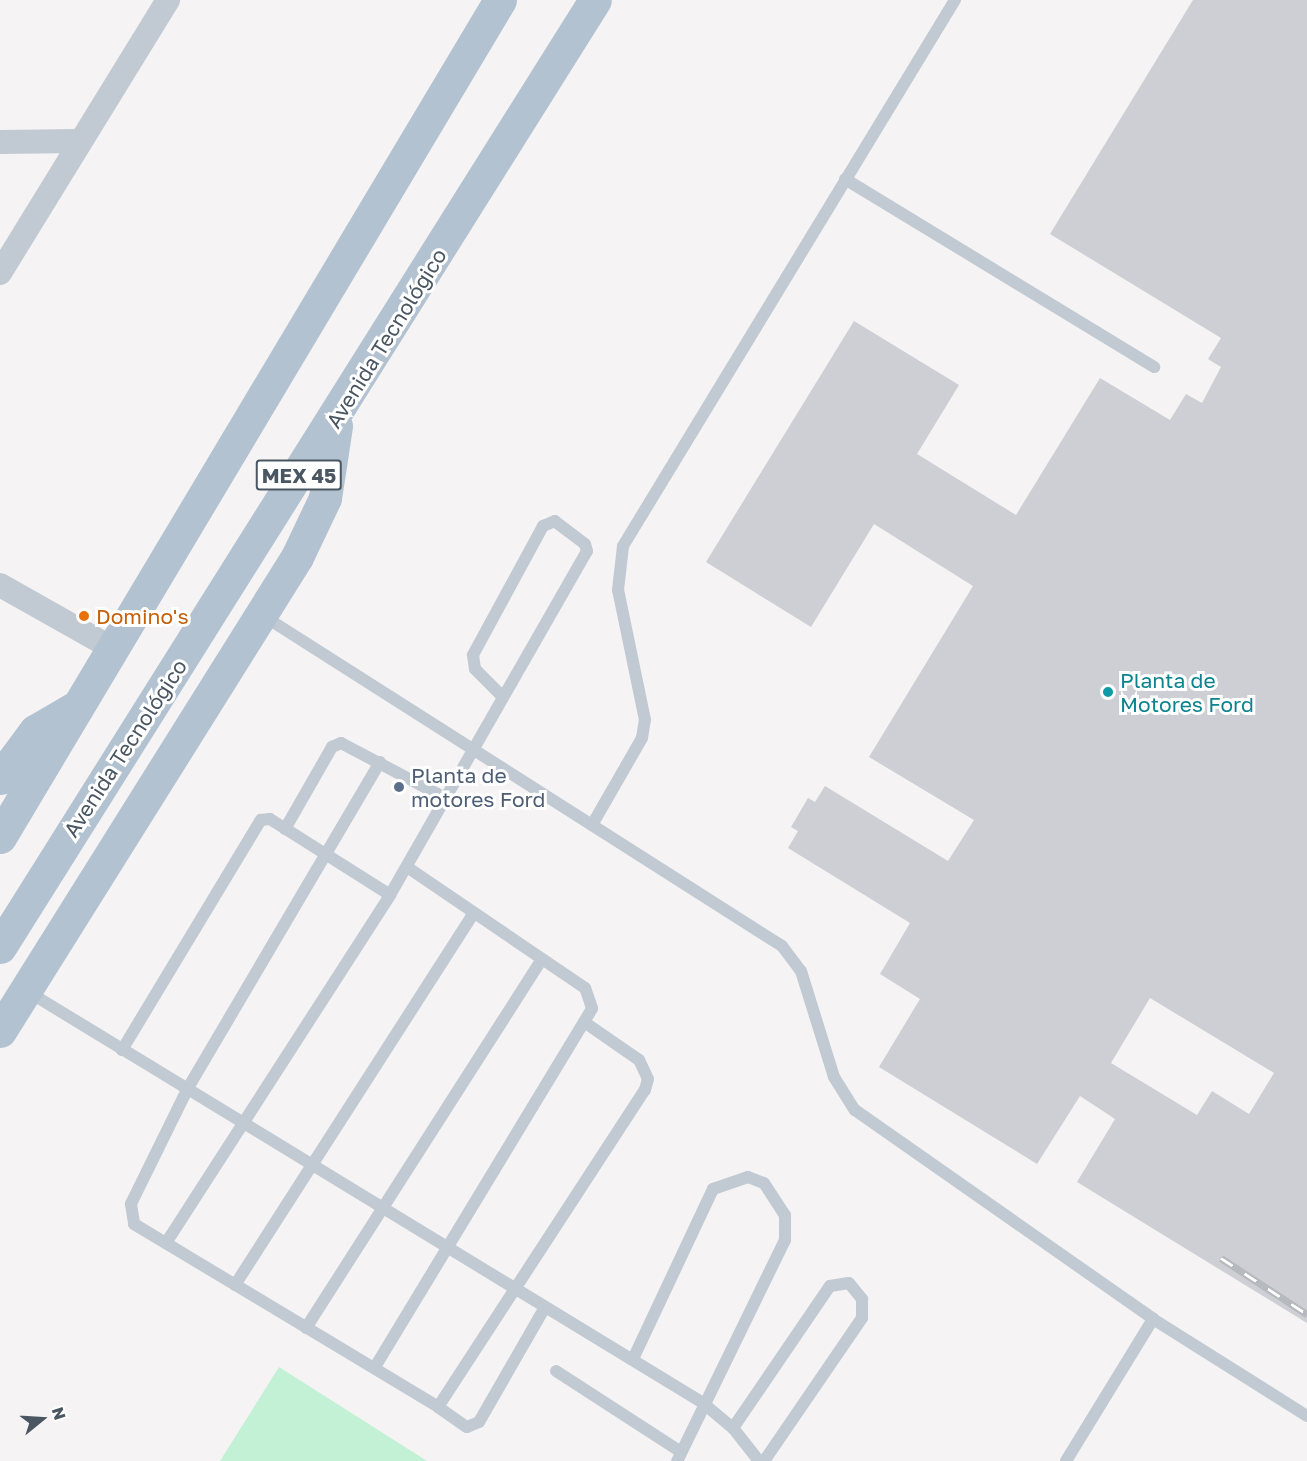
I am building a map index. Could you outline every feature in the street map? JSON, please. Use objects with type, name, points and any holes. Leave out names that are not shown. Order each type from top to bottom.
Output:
[{"type":"main road","name":"MEX 45","points":[[0,837],[80,705],[110,647],[500,0]]},
{"type":"main road","name":"Avenida Tecnológico","points":[[0,947],[337,415],[594,0]]},
{"type":"main road","points":[[0,1030],[261,614],[318,516],[337,415]]},
{"type":"main road","points":[[0,778],[35,732],[80,705]]},
{"type":"street","points":[[0,273],[79,141],[168,0]]},
{"type":"street","points":[[0,142],[79,141]]},
{"type":"street","points":[[0,585],[110,647]]},
{"type":"lane","points":[[592,825],[642,738],[645,720],[618,590],[623,546],[955,0]]},
{"type":"lane","points":[[845,179],[1154,367]]},
{"type":"lane","points":[[166,1244],[240,1122],[390,895],[475,750],[501,695],[587,551],[583,541],[555,521],[543,526],[473,655],[475,669],[501,695]]},
{"type":"lane","points":[[261,614],[790,952],[801,971],[840,1091],[855,1110],[1153,1319],[1307,1416]]},
{"type":"lane","points":[[285,829],[332,747],[346,744],[447,799]]},
{"type":"lane","points":[[380,762],[324,853],[187,1090],[129,1211],[134,1224],[306,1328],[375,1366],[467,1427],[478,1422],[544,1309]]},
{"type":"lane","points":[[122,1050],[258,824],[270,819],[390,895]]},
{"type":"lane","points":[[375,1366],[445,1249],[587,1024],[592,1008],[585,988],[407,867]]},
{"type":"lane","points":[[235,1285],[474,913]]},
{"type":"lane","points":[[306,1328],[542,959]]},
{"type":"lane","points":[[26,990],[309,1167],[703,1403],[733,1428],[759,1461]]},
{"type":"lane","points":[[438,1407],[648,1079],[639,1060],[587,1024]]},
{"type":"lane","points":[[556,1371],[679,1456],[703,1403],[785,1240],[785,1215],[764,1183],[748,1177],[713,1189],[633,1359]]},
{"type":"lane","points":[[733,1428],[830,1286],[849,1283],[862,1299],[862,1318],[764,1461]]},
{"type":"lane","points":[[1066,1461],[1153,1319]]},
{"type":"green space","points":[[279,1367],[427,1461],[220,1461]]},
{"type":"building","name":"Planta de Motores Ford","points":[[1193,0],[1307,0],[1307,1323],[1077,1182],[1115,1119],[1080,1096],[1037,1164],[879,1067],[920,999],[880,974],[910,923],[788,848],[798,831],[791,827],[808,798],[815,802],[825,786],[948,861],[974,820],[869,757],[973,586],[874,524],[811,627],[706,562],[854,321],[959,385],[917,454],[1016,515],[1100,378],[1170,420],[1186,394],[1202,403],[1221,367],[1208,359],[1221,338],[1050,234]],"holes":[[[1150,998],[1274,1073],[1249,1114],[1212,1091],[1197,1115],[1111,1063]]]},
{"type":"railway","points":[[1221,1258],[1307,1314]]},
{"type":"place","name":"Domino's","points":[[84,616]]},
{"type":"place","name":"Planta de Motores Ford","points":[[1108,692]]},
{"type":"place","name":"Planta de motores Ford","points":[[399,787]]}]
